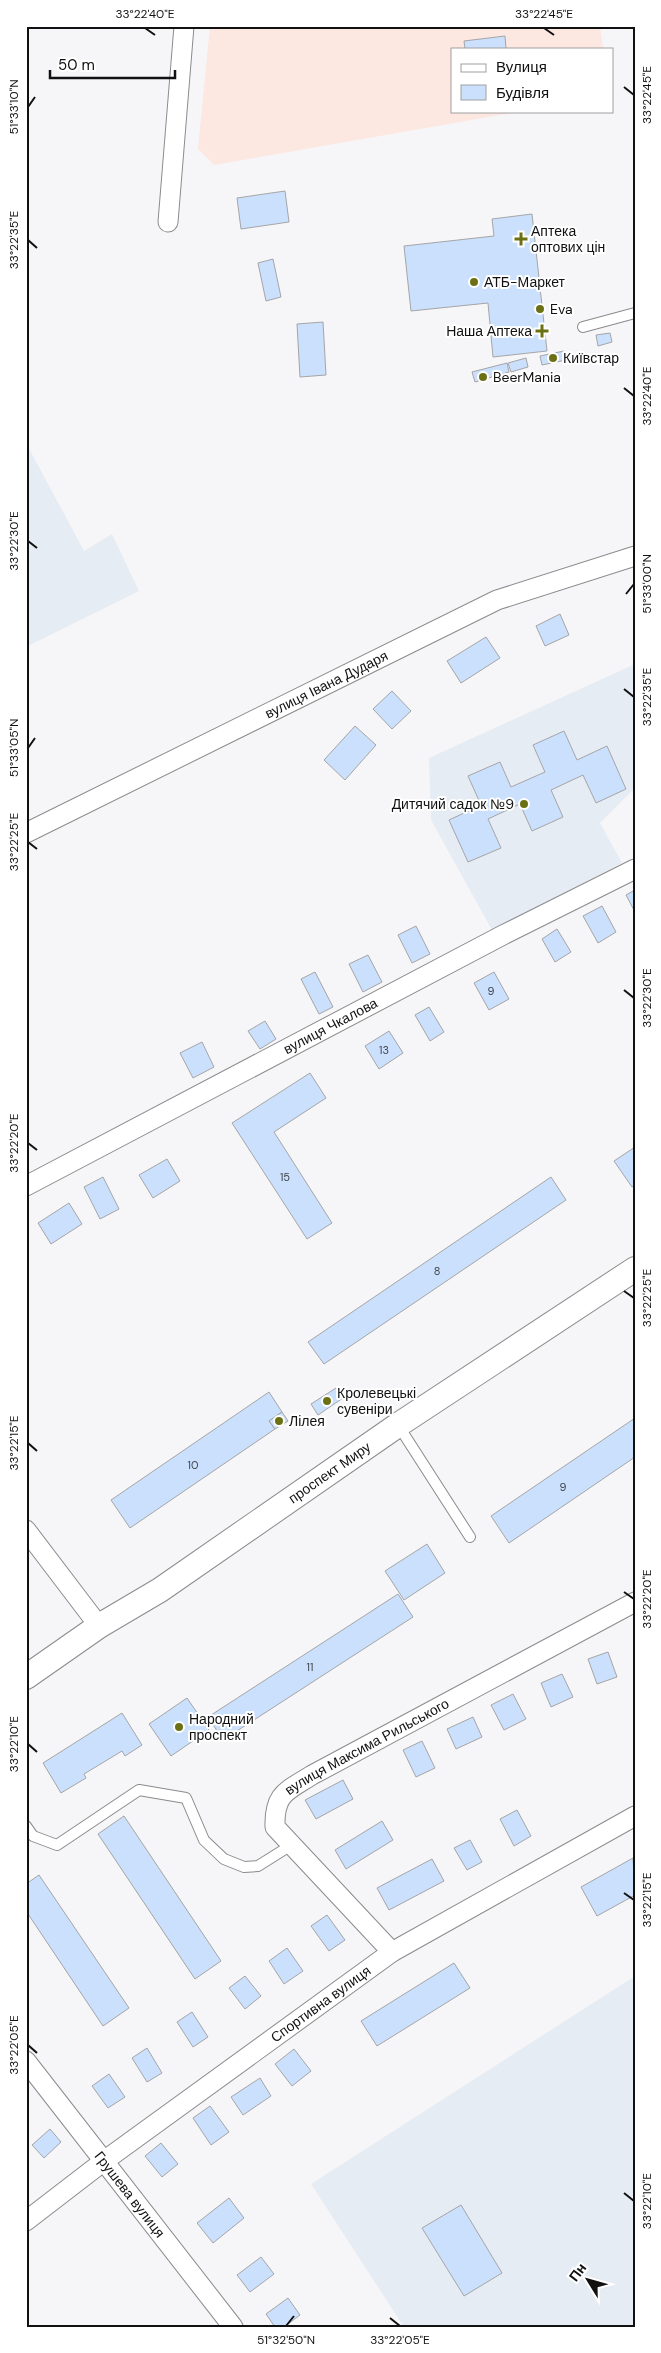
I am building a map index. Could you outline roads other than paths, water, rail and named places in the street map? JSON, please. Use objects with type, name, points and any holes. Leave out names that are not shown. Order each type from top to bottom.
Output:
[{"type":"street","points":[[168,222],[184,26]]},
{"type":"street","name":"вулиця Івана Дударя","points":[[26,833],[497,600],[635,556]]},
{"type":"street","name":"вулиця Чкалова","points":[[26,1186],[305,1041],[503,935],[635,869]]},
{"type":"street","name":"проспект Миру","points":[[26,1677],[99,1626],[160,1590],[398,1425],[635,1269]]},
{"type":"street","points":[[26,1530],[99,1626]]},
{"type":"street","name":"вулиця Максима Рильського","points":[[392,1952],[293,1844],[275,1827],[275,1808],[286,1792],[312,1775],[635,1602]]},
{"type":"street","name":"Спортивна вулиця","points":[[26,2221],[104,2161],[392,1952],[635,1816]]},
{"type":"street","name":"Грушева вулиця","points":[[26,2062],[233,2327]]},
{"type":"lane","points":[[583,327],[635,313]]},
{"type":"lane","points":[[398,1425],[470,1537]]},
{"type":"lane","points":[[26,1826],[33,1836],[57,1845],[139,1790],[186,1798],[204,1840],[224,1858],[244,1867],[258,1866],[293,1844]]},
{"type":"place","name":"Аптека оптових цін","points":[[521,239]]},
{"type":"place","name":"АТБ-Маркет","points":[[474,282]]},
{"type":"place","name":"Eva","points":[[540,309]]},
{"type":"place","name":"Наша Аптека","points":[[542,331]]},
{"type":"place","name":"Київстар","points":[[553,358]]},
{"type":"place","name":"BeerMania","points":[[483,377]]},
{"type":"place","name":"Дитячий садок №9","points":[[524,804]]},
{"type":"place","name":"Кролевецькі сувеніри","points":[[327,1401]]},
{"type":"place","name":"Лілея","points":[[279,1421]]},
{"type":"place","name":"Народний проспект","points":[[179,1727]]}]
